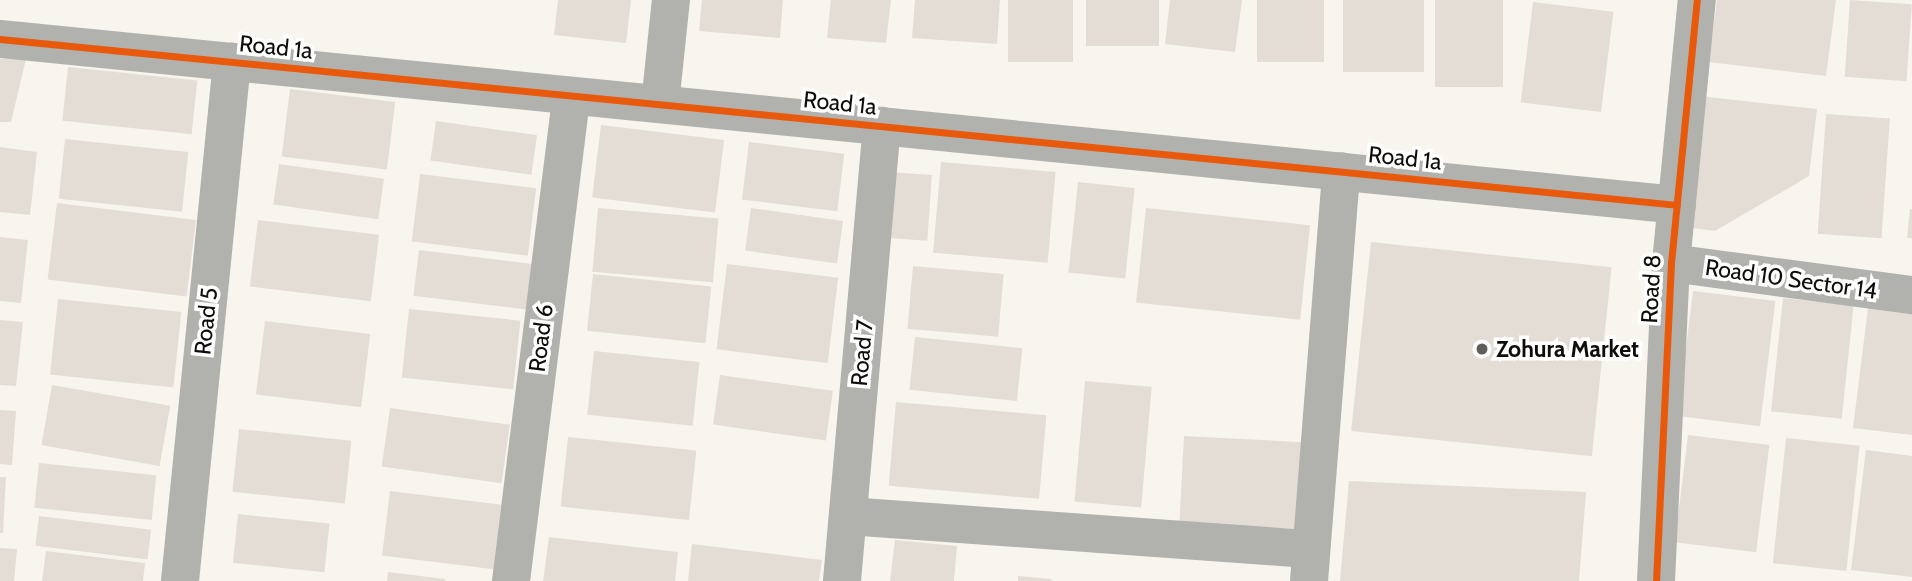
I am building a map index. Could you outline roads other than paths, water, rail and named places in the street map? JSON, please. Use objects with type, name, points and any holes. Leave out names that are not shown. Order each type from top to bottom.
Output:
[{"type":"street","points":[[660,104],[671,0]]},
{"type":"street","name":"Road 8","points":[[1656,581],[1671,263],[1697,0]]},
{"type":"street","name":"Road 1a","points":[[0,39],[1677,205]]},
{"type":"street","name":"Road 5","points":[[180,581],[232,62]]},
{"type":"street","name":"Road 6","points":[[511,581],[571,96]]},
{"type":"street","name":"Road 7","points":[[842,581],[882,126]]},
{"type":"street","points":[[848,516],[1310,565],[1341,171]]},
{"type":"street","name":"Road 10 Sector 14","points":[[1671,263],[1912,295]]},
{"type":"place","name":"Zohura Market","points":[[1482,349]]}]
